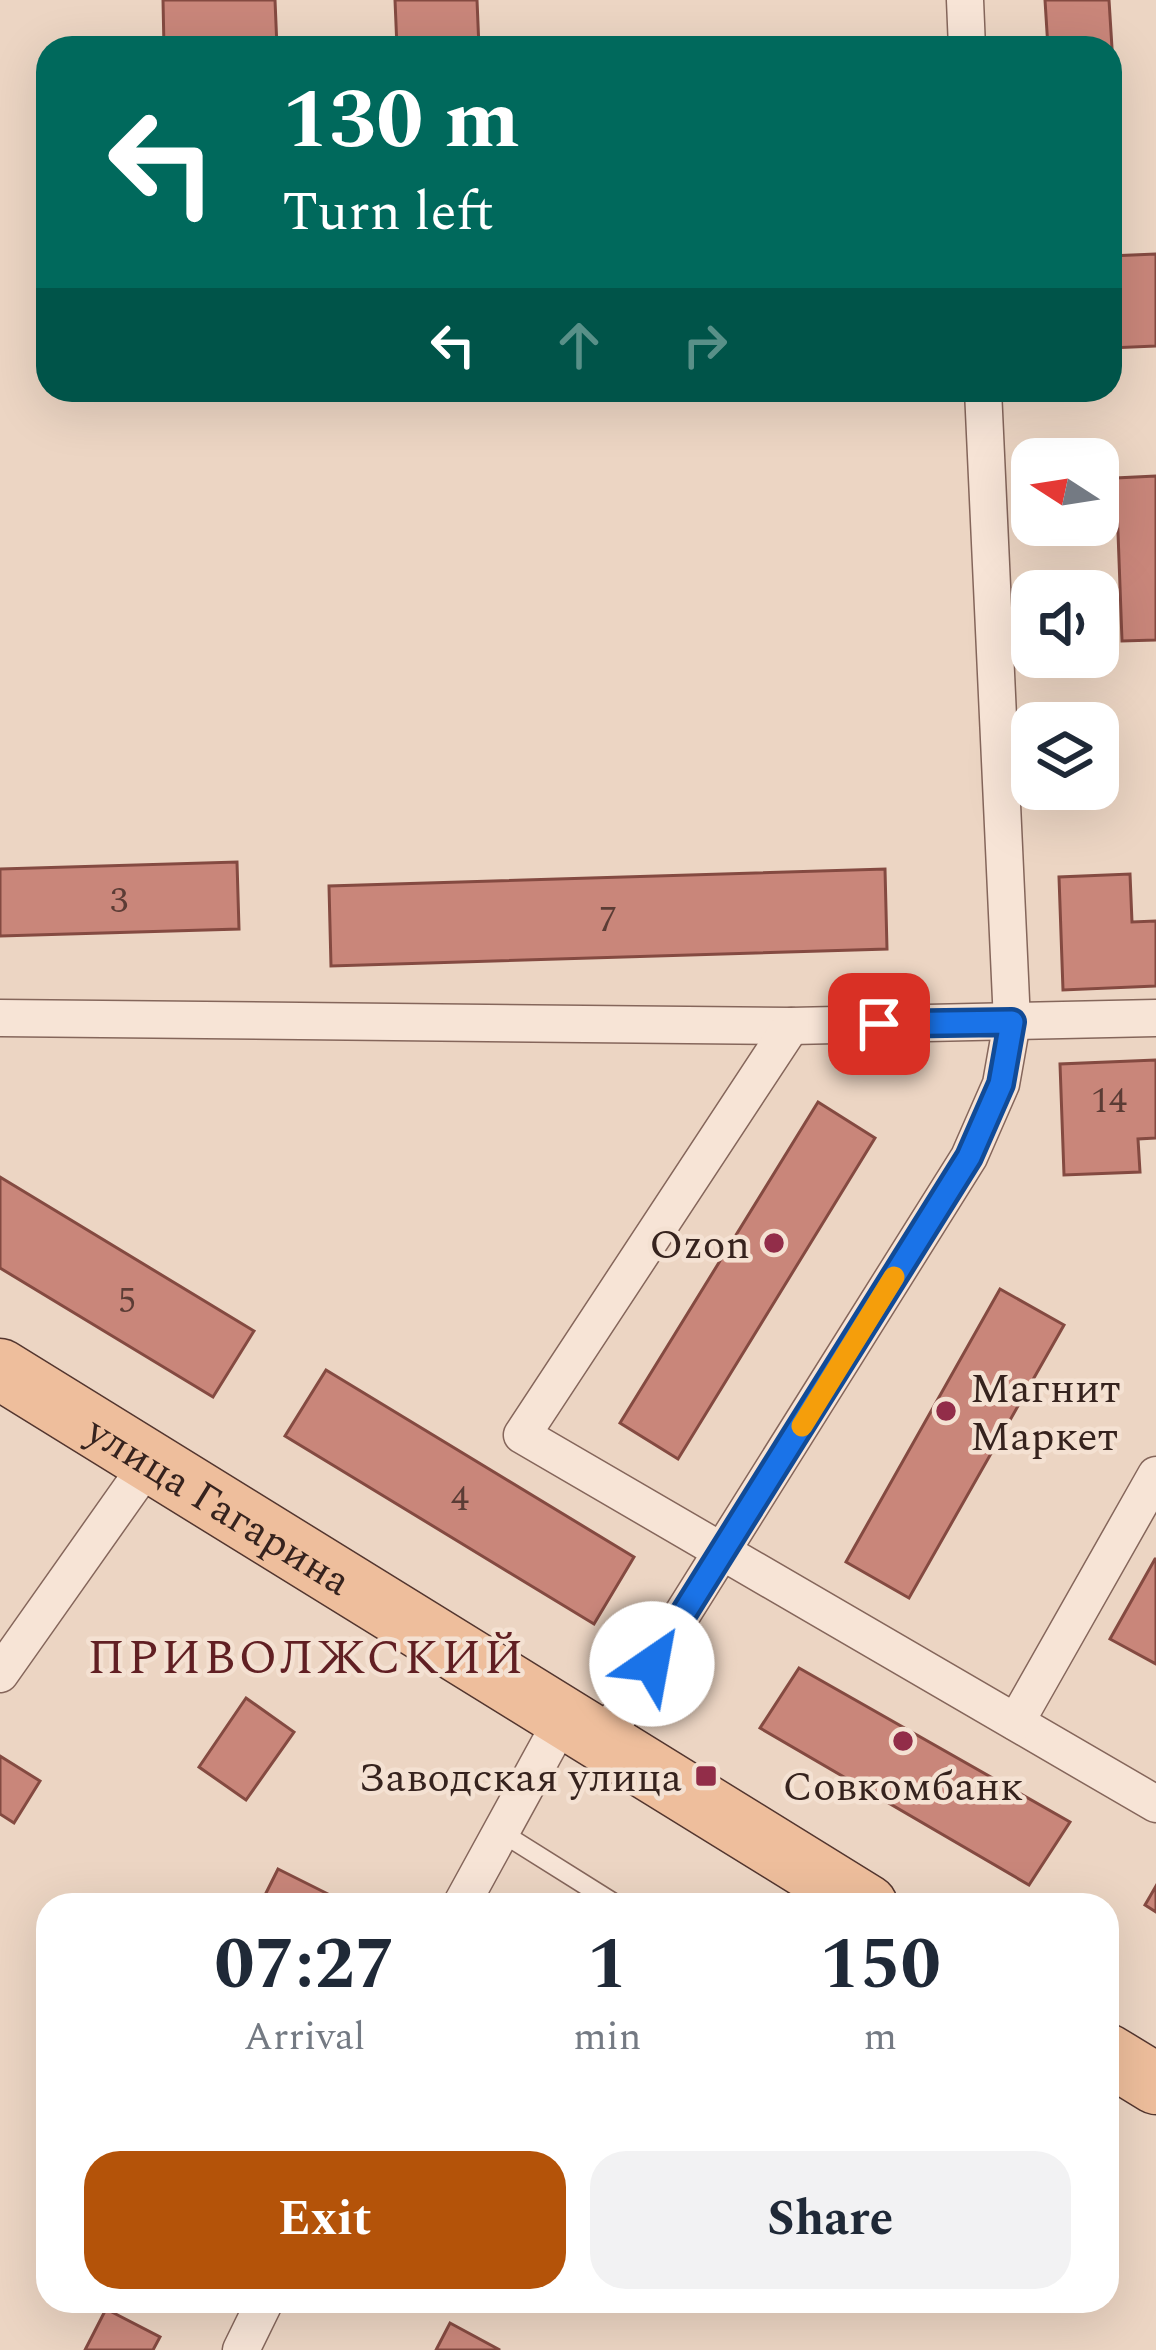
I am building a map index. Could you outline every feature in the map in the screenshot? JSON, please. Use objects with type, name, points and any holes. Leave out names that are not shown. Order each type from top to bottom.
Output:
[{"type":"main road","name":"улица Гагарина","points":[[0,1369],[847,1893]]},
{"type":"main road","points":[[1119,2061],[1156,2084]]},
{"type":"street","points":[[965,0],[966,36]]},
{"type":"street","points":[[467,1893],[498,1830],[724,1550],[969,1157],[1001,1084],[1012,1022],[984,402]]},
{"type":"street","points":[[0,1018],[790,1026],[1156,1018]]},
{"type":"street","points":[[790,1026],[522,1435],[1156,1804]]},
{"type":"street","points":[[0,1674],[149,1462]]},
{"type":"street","points":[[1016,1723],[1156,1475]]},
{"type":"street","points":[[249,2347],[261,2313]]},
{"type":"lane","points":[[498,1830],[598,1893]]},
{"type":"building","points":[[163,0],[275,0],[276,36],[164,36]]},
{"type":"building","points":[[395,0],[477,0],[478,36],[396,36]]},
{"type":"building","points":[[1045,0],[1109,0],[1111,36],[1047,36]]},
{"type":"building","points":[[1156,254],[1156,346],[1122,347],[1122,255]]},
{"type":"building","points":[[1156,476],[1156,640],[1122,641],[1119,478]]},
{"type":"building","points":[[237,862],[239,929],[0,936],[0,869]]},
{"type":"building","points":[[885,869],[887,949],[331,966],[329,886]]},
{"type":"building","points":[[1130,874],[1132,922],[1156,921],[1156,986],[1063,990],[1059,877]]},
{"type":"building","points":[[1156,1060],[1156,1138],[1138,1139],[1140,1172],[1064,1175],[1060,1064]]},
{"type":"building","points":[[818,1102],[875,1138],[678,1459],[620,1423]]},
{"type":"building","points":[[0,1177],[254,1331],[213,1397],[0,1268]]},
{"type":"building","points":[[1000,1289],[1064,1325],[909,1598],[846,1562]]},
{"type":"building","points":[[326,1370],[634,1557],[594,1624],[285,1436]]},
{"type":"building","points":[[1156,1559],[1156,1664],[1110,1639]]},
{"type":"building","points":[[799,1668],[1070,1822],[1029,1885],[760,1728]]},
{"type":"building","points":[[246,1698],[294,1732],[246,1800],[199,1767]]},
{"type":"building","points":[[0,1756],[40,1781],[14,1823],[0,1814]]},
{"type":"building","points":[[278,1869],[326,1893],[266,1893]]},
{"type":"building","points":[[1156,1886],[1156,1912],[1145,1905]]},
{"type":"building","points":[[104,2313],[114,2313],[160,2337],[153,2350],[85,2350]]},
{"type":"building","points":[[450,2323],[500,2350],[436,2350]]},
{"type":"slow traffic","points":[[802,1426],[894,1277]]},
{"type":"place","name":"Ozon","points":[[774,1243]]},
{"type":"place","name":"Магнит Маркет","points":[[946,1411]]},
{"type":"place","name":"Совкомбанк","points":[[903,1741]]},
{"type":"place","name":"Заводская улица","points":[[706,1776]]},
{"type":"district","name":"ПРИВОЛЖСКИЙ","points":[[307,1656]]},
{"type":"route","points":[[652,1664],[969,1157],[1001,1084],[1012,1022],[879,1024]]}]
